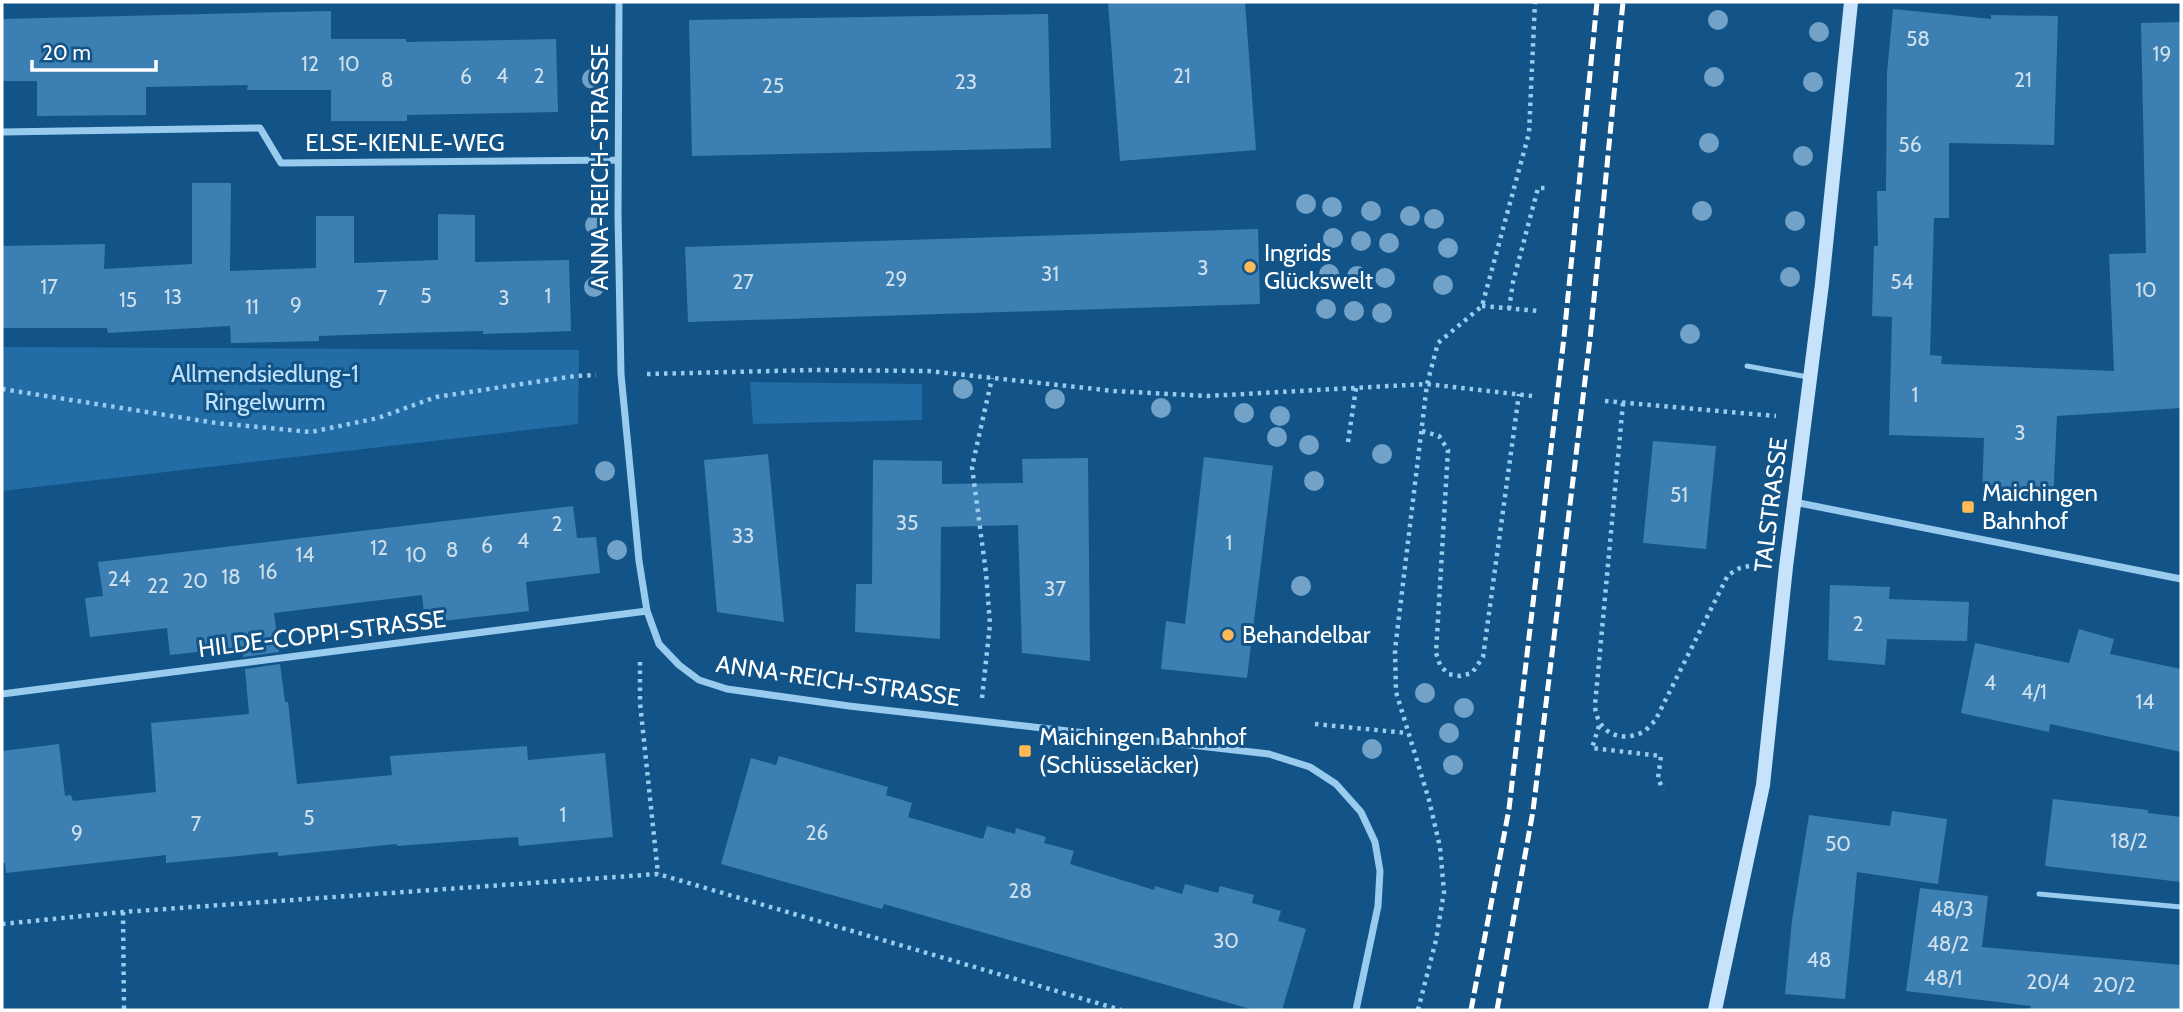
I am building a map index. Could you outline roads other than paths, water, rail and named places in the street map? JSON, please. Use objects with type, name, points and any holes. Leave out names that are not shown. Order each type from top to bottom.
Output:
[{"type":"street","name":"ANNA-REICH-STRASSE","points":[[619,2],[621,374],[639,561],[647,611],[659,644],[679,665],[699,680],[727,688],[849,706],[1269,754],[1310,766],[1336,784],[1361,812],[1375,842],[1380,872],[1378,906],[1356,1010]]},
{"type":"street","name":"TALSTRASSE","points":[[1715,1010],[1763,785],[1794,502],[1811,377],[1851,2]]},
{"type":"street","name":"ELSE-KIENLE-WEG","points":[[2,132],[260,128],[281,163],[618,160]]},
{"type":"street","points":[[1794,502],[2181,579]]},
{"type":"street","name":"HILDE-COPPI-STRASSE","points":[[2,694],[647,611]]},
{"type":"lane","points":[[1747,366],[1811,377]]},
{"type":"lane","points":[[2039,894],[2181,907]]},
{"type":"railway","points":[[1471,1010],[1509,809],[1564,337],[1597,2]]},
{"type":"railway","points":[[1497,1010],[1533,811],[1590,339],[1623,2]]},
{"type":"place","name":"Ingrids Glückswelt","points":[[1250,267]]},
{"type":"place","name":"Maichingen Bahnhof","points":[[1968,507]]},
{"type":"place","name":"Behandelbar","points":[[1228,635]]},
{"type":"place","name":"Maichingen Bahnhof (Schlüsseläcker)","points":[[1025,751]]},
{"type":"park label","name":"Allmendsiedlung-1 Ringelwurm","points":[[265,388]]}]
